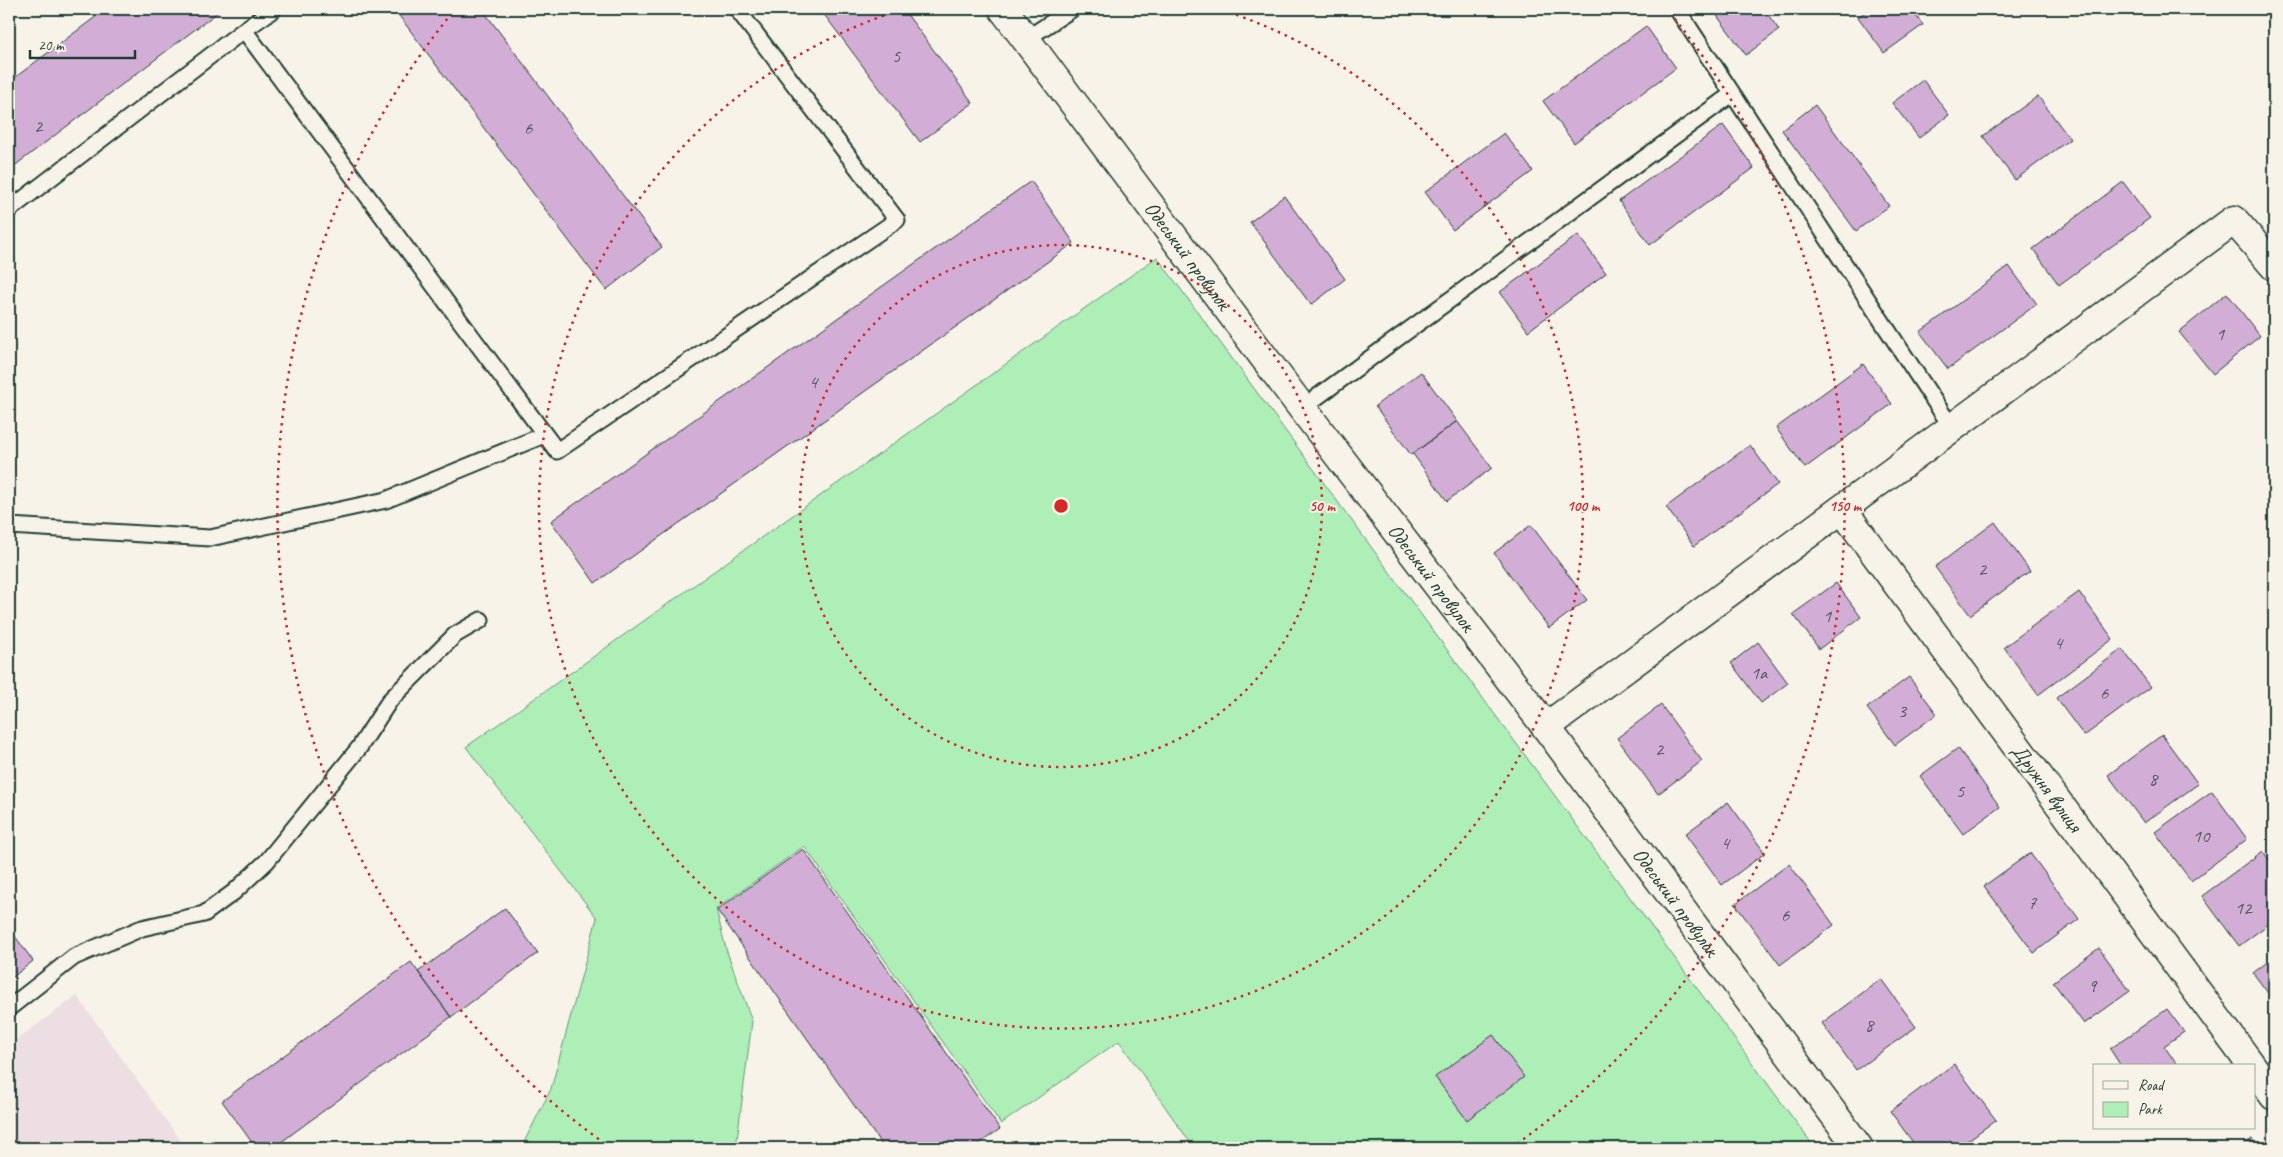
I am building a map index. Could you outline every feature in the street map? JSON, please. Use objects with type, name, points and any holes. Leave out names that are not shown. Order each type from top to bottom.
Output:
[{"type":"street","name":"Одеський провулок","points":[[1003,9],[1302,408],[1546,727],[1859,1148]]},
{"type":"street","points":[[1546,727],[2234,220],[2274,266]]},
{"type":"street","name":"Дружня вулиця","points":[[1842,509],[2251,1064]]},
{"type":"street","points":[[2256,1072],[2274,1096]]},
{"type":"lane","points":[[9,210],[274,9]]},
{"type":"lane","points":[[244,30],[556,452],[897,220],[736,9]]},
{"type":"lane","points":[[1026,39],[1072,9]]},
{"type":"lane","points":[[1677,9],[1952,428]]},
{"type":"lane","points":[[1302,408],[1732,94]]},
{"type":"lane","points":[[9,526],[210,538],[386,500],[544,435]]},
{"type":"lane","points":[[9,1008],[74,957],[142,928],[204,914],[234,892],[267,861],[359,748],[390,700],[455,635],[481,620]]},
{"type":"shaded area","points":[[77,996],[186,1148],[9,1148],[9,1045]]},
{"type":"green space","points":[[1157,257],[1815,1148],[1194,1148],[1119,1041],[1001,1124],[804,846],[716,909],[726,949],[752,1021],[736,1148],[521,1148],[551,1089],[597,918],[466,747]]},
{"type":"building","points":[[106,9],[222,9],[9,170],[9,82]]},
{"type":"building","points":[[394,9],[482,9],[662,247],[606,290]]},
{"type":"building","points":[[820,9],[903,9],[973,103],[920,142]]},
{"type":"building","points":[[1712,9],[1764,9],[1779,30],[1746,55]]},
{"type":"building","points":[[1869,9],[1911,9],[1923,25],[1884,53],[1858,17]]},
{"type":"building","points":[[1646,26],[1676,68],[1574,143],[1543,101]]},
{"type":"building","points":[[1923,80],[1949,115],[1919,138],[1892,103]]},
{"type":"building","points":[[2038,96],[2070,139],[2015,180],[1983,136]]},
{"type":"building","points":[[1815,105],[1889,206],[1856,231],[1782,130]]},
{"type":"building","points":[[1723,125],[1754,168],[1650,245],[1619,201]]},
{"type":"building","points":[[1504,133],[1533,171],[1453,230],[1425,192]]},
{"type":"building","points":[[1031,181],[1074,243],[595,583],[551,521]]},
{"type":"building","points":[[2123,182],[2150,218],[2059,285],[2033,249]]},
{"type":"building","points":[[1284,196],[1345,279],[1311,305],[1250,222]]},
{"type":"building","points":[[1578,235],[1606,273],[1528,331],[1500,292]]},
{"type":"building","points":[[2009,266],[2037,304],[1948,369],[1920,332]]},
{"type":"building","points":[[2227,293],[2260,336],[2213,374],[2179,332]]},
{"type":"building","points":[[1863,364],[1892,404],[1805,468],[1776,428]]},
{"type":"building","points":[[1421,372],[1457,421],[1411,455],[1375,406]]},
{"type":"building","points":[[1457,421],[1492,468],[1447,501],[1413,454]]},
{"type":"building","points":[[1750,445],[1778,484],[1694,546],[1666,507]]},
{"type":"building","points":[[1995,522],[2030,571],[1970,615],[1935,567]]},
{"type":"building","points":[[1531,525],[1587,600],[1549,628],[1494,553]]},
{"type":"building","points":[[1836,583],[1861,617],[1819,649],[1793,614]]},
{"type":"building","points":[[2079,592],[2113,639],[2038,695],[2004,647]]},
{"type":"building","points":[[1758,642],[1788,683],[1761,703],[1731,663]]},
{"type":"building","points":[[2122,649],[2151,687],[2084,736],[2056,698]]},
{"type":"building","points":[[1909,677],[1937,714],[1895,745],[1867,708]]},
{"type":"building","points":[[1661,705],[1702,761],[1658,794],[1617,738]]},
{"type":"building","points":[[2162,735],[2198,784],[2144,823],[2108,775]]},
{"type":"building","points":[[1958,748],[2000,807],[1963,834],[1920,776]]},
{"type":"building","points":[[2212,791],[2247,839],[2191,881],[2155,832]]},
{"type":"building","points":[[1728,802],[1765,853],[1722,885],[1685,834]]},
{"type":"building","points":[[803,849],[1000,1129],[973,1148],[884,1148],[717,910]]},
{"type":"building","points":[[2263,851],[2274,867],[2274,920],[2239,946],[2202,896]]},
{"type":"building","points":[[2030,853],[2079,919],[2034,953],[1984,886]]},
{"type":"building","points":[[1789,864],[1834,925],[1780,965],[1735,904]]},
{"type":"building","points":[[505,908],[538,953],[451,1017],[418,972]]},
{"type":"building","points":[[9,928],[33,961],[9,980]]},
{"type":"building","points":[[2099,948],[2130,991],[2084,1024],[2053,982]]},
{"type":"building","points":[[2274,957],[2274,1001],[2253,973]]},
{"type":"building","points":[[411,962],[451,1017],[273,1148],[256,1148],[222,1101]]},
{"type":"building","points":[[1881,979],[1916,1027],[1856,1070],[1822,1023]]},
{"type":"building","points":[[2167,1009],[2184,1032],[2164,1046],[2177,1064],[2120,1064],[2110,1049]]},
{"type":"building","points":[[1493,1035],[1524,1077],[1467,1120],[1435,1077]]},
{"type":"building","points":[[1954,1064],[1996,1120],[1957,1148],[1917,1148],[1890,1111]]},
{"type":"building","points":[[2252,1139],[2259,1148],[2239,1148]]}]
